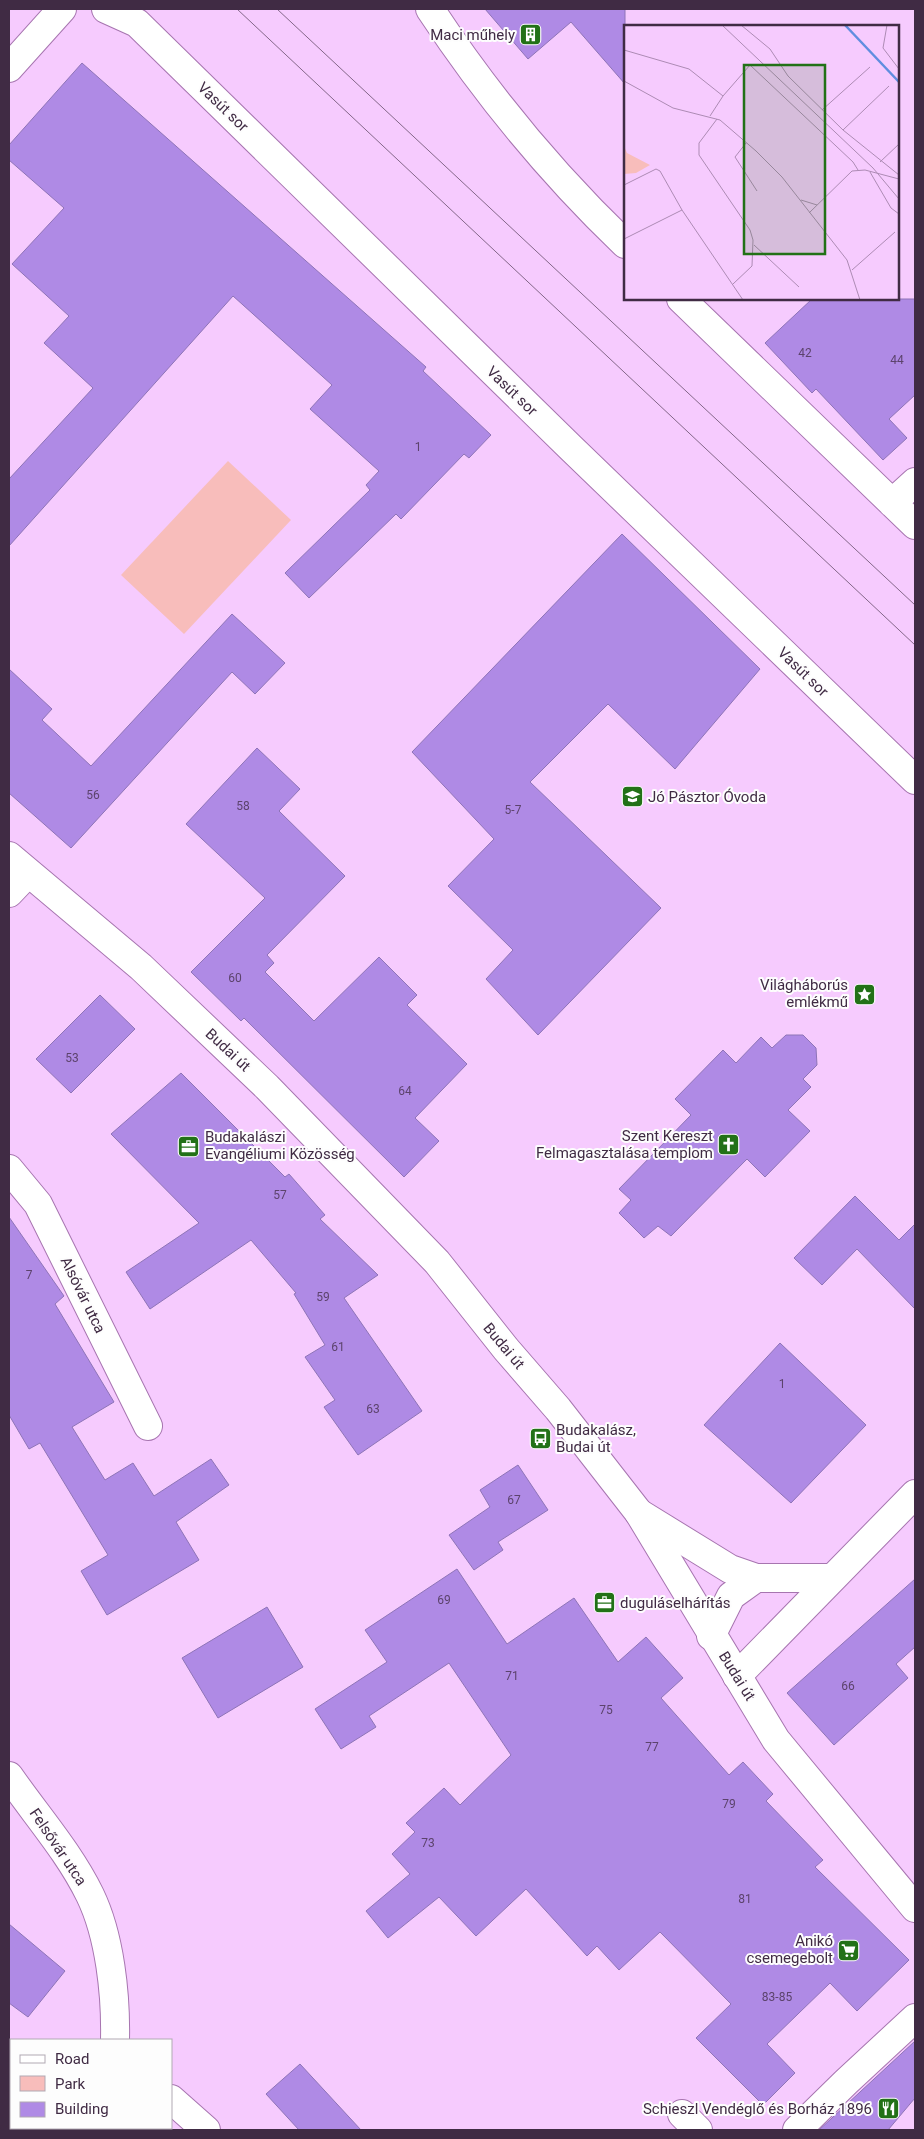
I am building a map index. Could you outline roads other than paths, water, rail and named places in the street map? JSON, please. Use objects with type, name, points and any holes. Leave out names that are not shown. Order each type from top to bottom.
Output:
[{"type":"street","points":[[9,68],[62,9]]},
{"type":"street","name":"Vasút sor","points":[[106,9],[137,23],[570,447],[915,780]]},
{"type":"street","points":[[430,9],[456,49],[507,117],[605,225],[624,243]]},
{"type":"street","points":[[682,300],[915,526]]},
{"type":"street","points":[[892,503],[915,482]]},
{"type":"street","points":[[9,893],[19,864]]},
{"type":"street","name":"Budai út","points":[[19,864],[141,967],[267,1086],[430,1255],[506,1349],[558,1409],[639,1513],[711,1636],[776,1740],[915,1908]]},
{"type":"street","name":"Alsóvár utca","points":[[9,1169],[38,1204],[148,1426]]},
{"type":"street","points":[[737,1676],[915,1494]]},
{"type":"street","points":[[639,1513],[730,1569],[756,1578],[831,1578]]},
{"type":"street","points":[[711,1636],[731,1596],[756,1578]]},
{"type":"street","name":"Felsővár utca","points":[[9,1776],[68,1857],[90,1896],[103,1928],[118,2036]]},
{"type":"street","points":[[798,2130],[915,2018]]},
{"type":"street","points":[[172,2100],[206,2130]]},
{"type":"tram line","points":[[237,9],[915,645]]},
{"type":"tram line","points":[[277,9],[915,605]]},
{"type":"place","name":"Maci műhely","points":[[531,35]]},
{"type":"place","name":"Jó Pásztor Óvoda","points":[[632,797]]},
{"type":"place","name":"Világháborús emlékmű","points":[[864,994]]},
{"type":"place","name":"Szent Kereszt Felmagasztalása templom","points":[[729,1145]]},
{"type":"place","name":"Budakalászi Evangéliumi Közösség","points":[[189,1146]]},
{"type":"place","name":"Budakalász, Budai út","points":[[540,1439]]},
{"type":"place","name":"duguláselhárítás","points":[[604,1603]]},
{"type":"place","name":"Anikó csemegebolt","points":[[849,1950]]},
{"type":"place","name":"Schieszl Vendéglő és Borház 1896","points":[[888,2109]]}]
